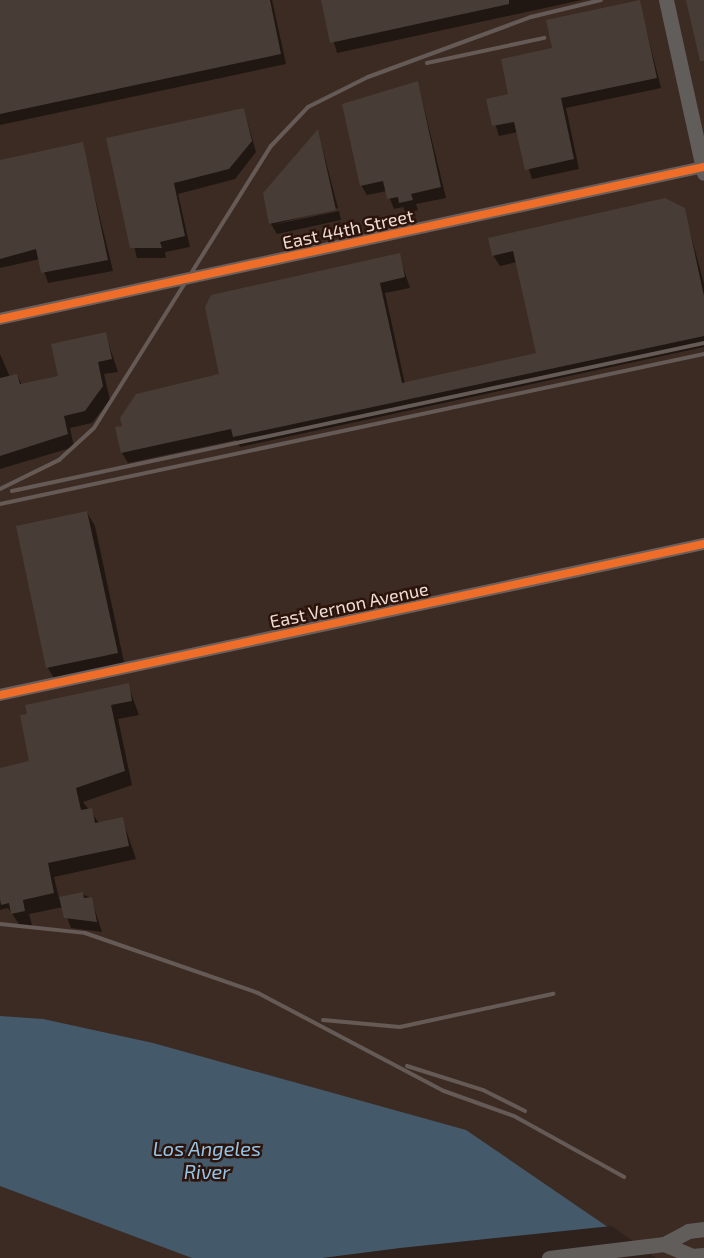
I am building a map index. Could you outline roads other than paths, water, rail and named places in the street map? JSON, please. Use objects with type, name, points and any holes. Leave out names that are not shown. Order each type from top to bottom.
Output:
[{"type":"main road","points":[[666,0],[703,170]]},
{"type":"main road","points":[[549,1258],[664,1244],[688,1230],[704,1229]]},
{"type":"main road","points":[[664,1244],[692,1256],[704,1255]]},
{"type":"street","name":"East 44th Street","points":[[0,319],[703,170]]},
{"type":"street","name":"East Vernon Avenue","points":[[0,695],[704,544]]},
{"type":"water","name":"Los Angeles River","points":[[0,1016],[43,1019],[153,1043],[466,1130],[653,1258],[192,1258],[0,1186]]},
{"type":"railway","points":[[0,489],[59,460],[94,428],[271,146],[308,107],[368,77],[531,17],[601,0]]},
{"type":"railway","points":[[427,63],[544,38]]},
{"type":"railway","points":[[12,491],[704,343]]},
{"type":"railway","points":[[0,504],[704,354]]},
{"type":"railway","points":[[0,924],[85,933],[258,993],[444,1091],[514,1116],[624,1177]]},
{"type":"railway","points":[[323,1020],[400,1027],[553,994]]},
{"type":"railway","points":[[407,1066],[483,1090],[525,1111]]}]
